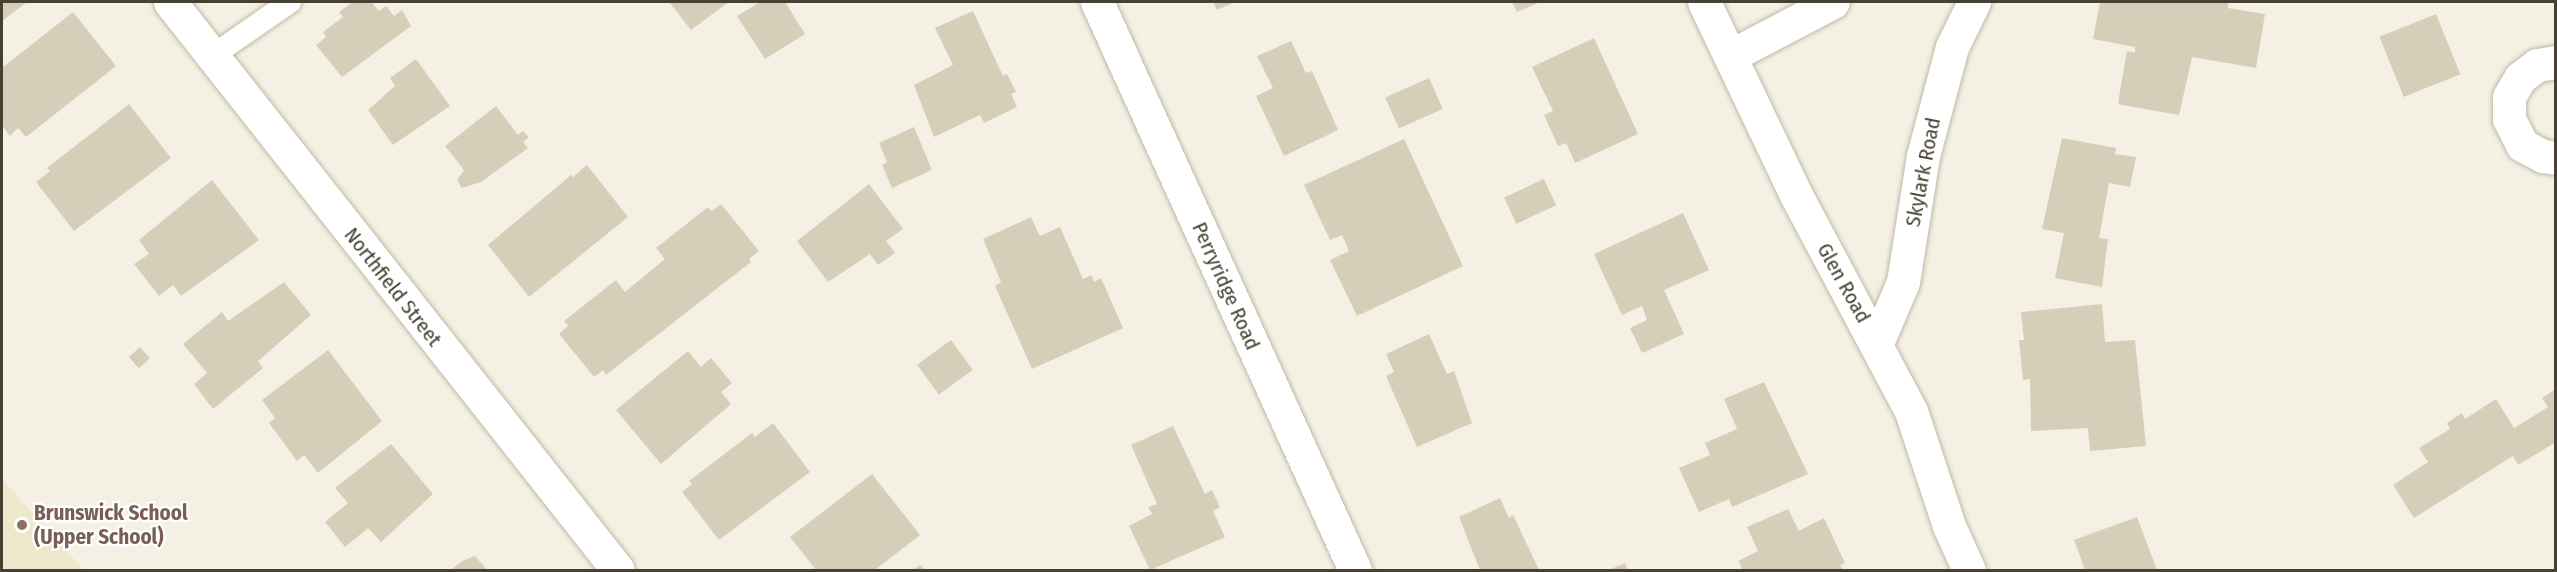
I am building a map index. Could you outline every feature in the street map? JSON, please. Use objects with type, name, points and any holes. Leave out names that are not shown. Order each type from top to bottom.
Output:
[{"type":"street","name":"Northfield Street","points":[[170,2],[618,570]]},
{"type":"street","name":"Perryridge Road","points":[[1097,2],[1355,570]]},
{"type":"street","name":"Glen Road","points":[[1704,2],[1796,195],[1911,411],[1949,526],[1970,570]]},
{"type":"street","points":[[1730,56],[1833,2]]},
{"type":"street","name":"Skylark Road","points":[[1876,343],[1904,282],[1923,156],[1952,47],[1974,2]]},
{"type":"street","points":[[2556,62],[2537,65],[2520,78],[2509,97],[2509,119],[2522,145],[2543,156],[2556,158]]},
{"type":"lane","points":[[212,56],[290,2]]},
{"type":"shaded area","name":"Brunswick School (Upper School)","points":[[2,479],[84,570],[2,570]]},
{"type":"building","points":[[2,2],[27,2],[2,21]]},
{"type":"building","points":[[353,2],[371,2],[379,11],[386,6],[394,16],[402,10],[411,26],[342,77],[316,45],[326,37],[323,32],[343,17],[339,12]]},
{"type":"building","points":[[669,2],[729,2],[691,30]]},
{"type":"building","points":[[760,2],[785,2],[805,34],[765,59],[737,16]]},
{"type":"building","points":[[1213,2],[1235,2],[1217,10]]},
{"type":"building","points":[[1512,2],[1540,2],[1517,12]]},
{"type":"building","points":[[2100,2],[2228,2],[2228,8],[2265,14],[2256,68],[2192,57],[2179,115],[2122,105],[2118,103],[2127,51],[2135,53],[2135,47],[2093,39]]},
{"type":"building","points":[[973,11],[1003,76],[1007,74],[1016,92],[1011,94],[1017,107],[984,123],[980,115],[934,137],[914,85],[953,65],[935,28]]},
{"type":"building","points":[[73,12],[116,66],[26,137],[18,128],[10,136],[2,125],[2,68]]},
{"type":"building","points":[[2436,14],[2460,74],[2404,97],[2379,37]]},
{"type":"building","points":[[1594,38],[1638,134],[1575,163],[1566,143],[1558,146],[1544,115],[1553,111],[1532,67]]},
{"type":"building","points":[[1291,41],[1306,73],[1312,71],[1338,130],[1284,156],[1256,96],[1273,88],[1257,56]]},
{"type":"building","points":[[416,59],[450,106],[393,145],[368,110],[395,86],[390,78]]},
{"type":"building","points":[[1429,78],[1443,109],[1399,129],[1385,98]]},
{"type":"building","points":[[129,104],[171,158],[74,231],[36,182],[50,171],[47,168]]},
{"type":"building","points":[[496,106],[518,135],[523,131],[529,137],[523,142],[528,148],[481,182],[462,188],[457,180],[464,170],[445,146]]},
{"type":"building","points":[[914,127],[932,170],[892,188],[882,165],[887,162],[879,143]]},
{"type":"building","points":[[2062,138],[2116,148],[2115,154],[2136,157],[2130,187],[2109,183],[2099,238],[2108,239],[2102,287],[2055,278],[2064,233],[2042,229]]},
{"type":"building","points":[[1404,139],[1463,266],[1357,316],[1330,260],[1349,251],[1342,235],[1330,240],[1304,185]]},
{"type":"building","points":[[587,165],[628,217],[529,297],[488,245],[571,175],[573,177]]},
{"type":"building","points":[[1544,179],[1556,205],[1516,224],[1504,198]]},
{"type":"building","points":[[212,180],[259,240],[181,296],[173,285],[159,296],[134,264],[149,254],[139,240]]},
{"type":"building","points":[[869,184],[903,229],[886,241],[895,253],[878,265],[870,254],[828,282],[797,241]]},
{"type":"building","points":[[721,204],[759,251],[749,259],[751,262],[606,375],[603,370],[594,377],[559,334],[568,326],[564,321],[616,280],[625,292],[665,259],[656,248],[708,207],[712,211]]},
{"type":"building","points":[[1683,213],[1709,270],[1664,290],[1684,334],[1642,353],[1630,328],[1647,320],[1642,306],[1622,315],[1594,254]]},
{"type":"building","points":[[1031,217],[1040,236],[1060,227],[1083,279],[1091,275],[1094,282],[1101,278],[1123,328],[1032,369],[995,286],[1001,282],[983,239]]},
{"type":"building","points":[[284,282],[311,315],[258,361],[263,368],[213,409],[194,384],[207,373],[183,344],[222,312],[228,321]]},
{"type":"building","points":[[2102,304],[2105,342],[2135,340],[2146,446],[2090,451],[2088,428],[2031,431],[2030,379],[2023,380],[2019,340],[2024,340],[2021,312]]},
{"type":"building","points":[[1429,334],[1447,374],[1454,371],[1472,423],[1417,447],[1386,376],[1394,372],[1386,354]]},
{"type":"building","points":[[951,340],[973,370],[939,395],[917,365]]},
{"type":"building","points":[[140,347],[150,358],[139,368],[129,357]]},
{"type":"building","points":[[328,350],[382,421],[318,473],[304,455],[297,461],[269,423],[275,418],[262,400]]},
{"type":"building","points":[[688,351],[701,367],[711,358],[732,383],[721,392],[731,404],[661,464],[616,410]]},
{"type":"building","points":[[1764,382],[1808,474],[1732,507],[1729,499],[1699,512],[1679,468],[1710,455],[1705,443],[1737,429],[1724,399]]},
{"type":"building","points":[[2556,389],[2556,442],[2518,465],[2513,456],[2414,518],[2393,485],[2428,462],[2419,448],[2450,429],[2447,423],[2462,413],[2465,419],[2496,399],[2514,428],[2548,407],[2542,398]]},
{"type":"building","points":[[773,423],[810,472],[719,540],[682,492],[692,484],[689,481],[752,433],[755,437]]},
{"type":"building","points":[[1173,426],[1205,494],[1212,490],[1220,507],[1213,511],[1225,537],[1150,570],[1129,526],[1152,514],[1148,507],[1157,504],[1131,445]]},
{"type":"building","points":[[391,444],[433,494],[381,542],[368,528],[345,547],[325,522],[348,503],[335,488]]},
{"type":"building","points":[[872,474],[920,535],[875,570],[816,570],[790,537]]},
{"type":"building","points":[[1500,498],[1509,518],[1513,515],[1539,570],[1480,570],[1459,517]]},
{"type":"building","points":[[1788,509],[1799,531],[1824,518],[1845,563],[1840,565],[1843,570],[1743,570],[1738,561],[1758,551],[1747,527]]},
{"type":"building","points":[[2137,517],[2157,570],[2085,570],[2074,540]]},
{"type":"building","points":[[475,556],[487,570],[451,570],[462,561]]},
{"type":"building","points":[[1625,563],[1628,570],[1611,570],[1611,569]]},
{"type":"building","points":[[920,565],[925,570],[913,570]]},
{"type":"place","name":"Brunswick School (Upper School)","points":[[22,525]]}]
